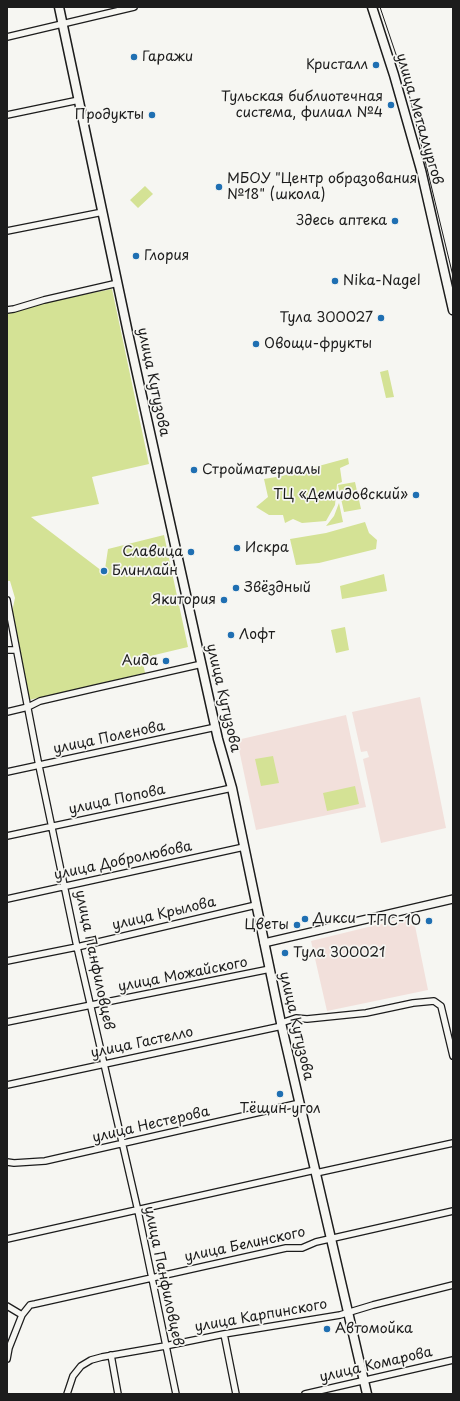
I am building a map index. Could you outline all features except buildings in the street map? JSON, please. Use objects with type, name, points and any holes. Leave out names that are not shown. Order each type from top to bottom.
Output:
[{"type":"main road","name":"улица Кутузова","points":[[59,7],[202,664],[216,727],[232,788],[282,1025],[367,1394]]},
{"type":"main road","name":"улица Металлургов","points":[[372,7],[394,74],[421,170],[453,310]]},
{"type":"street","points":[[7,38],[134,7]]},
{"type":"street","points":[[7,116],[79,100]]},
{"type":"street","points":[[7,231],[103,212]]},
{"type":"street","points":[[7,310],[118,283]]},
{"type":"street","name":"улица Панфиловцев","points":[[7,600],[39,766],[77,947],[123,1143],[176,1394]]},
{"type":"street","points":[[7,650],[16,650]]},
{"type":"street","points":[[7,712],[28,707],[40,701],[202,664]]},
{"type":"street","name":"улица Поленова","points":[[7,772],[216,727]]},
{"type":"street","name":"улица Попова","points":[[7,836],[232,788]]},
{"type":"street","name":"улица Добролюбова","points":[[7,899],[244,847]]},
{"type":"street","points":[[264,943],[453,899]]},
{"type":"street","name":"улица Крылова","points":[[7,961],[77,947],[256,905]]},
{"type":"street","name":"улица Можайского","points":[[7,1022],[270,970]]},
{"type":"street","name":"улица Гастелло","points":[[7,1085],[282,1025],[296,1018],[307,1019],[366,1013],[413,1003],[434,1001],[441,1006],[453,1056]]},
{"type":"street","name":"улица Нестерова","points":[[7,1162],[44,1162],[300,1103]]},
{"type":"street","points":[[7,1239],[315,1171],[453,1143]]},
{"type":"street","name":"улица Белинского","points":[[22,1315],[30,1305],[286,1248],[302,1248],[316,1242],[331,1240],[453,1211]]},
{"type":"street","name":"улица Карпинского","points":[[67,1394],[73,1376],[82,1366],[91,1360],[224,1334],[340,1315],[453,1285]]},
{"type":"street","points":[[7,1306],[22,1315],[9,1348],[7,1359]]},
{"type":"street","points":[[224,1334],[236,1394]]},
{"type":"street","points":[[111,1355],[118,1394]]},
{"type":"street","name":"улица Комарова","points":[[305,1394],[453,1360]]},
{"type":"shaded area","points":[[420,697],[446,828],[381,843],[363,759],[369,757],[367,751],[361,752],[352,712]]},
{"type":"shaded area","points":[[346,715],[366,807],[256,830],[237,740]]},
{"type":"shaded area","points":[[413,916],[428,990],[327,1011],[311,941]]},
{"type":"green space","points":[[145,186],[153,194],[138,208],[130,200]]},
{"type":"green space","points":[[112,289],[149,464],[92,477],[99,504],[31,517],[102,571],[105,569],[108,549],[164,535],[188,647],[142,658],[145,673],[29,700],[12,612],[15,598],[10,581],[7,581],[7,312],[17,311],[42,303]]},
{"type":"green space","points":[[388,370],[394,397],[386,398],[380,372]]},
{"type":"green space","points":[[348,458],[349,464],[340,468],[342,482],[337,484],[335,505],[326,521],[302,523],[293,519],[285,523],[283,515],[269,515],[256,507],[268,497],[264,479],[282,476]]},
{"type":"green space","points":[[355,482],[361,509],[344,512],[338,485]]},
{"type":"green space","points":[[339,503],[343,522],[326,526],[334,516]]},
{"type":"green space","points":[[365,522],[369,533],[377,540],[376,549],[319,563],[296,565],[290,539],[326,533]]},
{"type":"green space","points":[[384,574],[387,591],[342,599],[340,586]]},
{"type":"green space","points":[[345,627],[349,650],[336,653],[331,630]]},
{"type":"green space","points":[[273,756],[279,783],[261,786],[255,759]]},
{"type":"green space","points":[[355,786],[359,804],[327,811],[323,793]]},
{"type":"tram line","points":[[380,7],[408,90],[453,276]]},
{"type":"place","name":"Гаражи","points":[[134,57]]},
{"type":"place","name":"Кристалл","points":[[376,65]]},
{"type":"place","name":"Тульская библиотечная система, филиал №4","points":[[391,105]]},
{"type":"place","name":"Продукты","points":[[152,115]]},
{"type":"place","name":"МБОУ \"Центр образования №18\" (школа)","points":[[219,187]]},
{"type":"place","name":"Здесь аптека","points":[[395,221]]},
{"type":"place","name":"Глория","points":[[136,256]]},
{"type":"place","name":"Nika-Nagel","points":[[335,281]]},
{"type":"place","name":"Тула 300027","points":[[381,318]]},
{"type":"place","name":"Овощи-фрукты","points":[[256,344]]},
{"type":"place","name":"Стройматериалы","points":[[194,470]]},
{"type":"place","name":"ТЦ «Демидовский»","points":[[416,495]]},
{"type":"place","name":"Искра","points":[[237,548]]},
{"type":"place","name":"Славица","points":[[191,552]]},
{"type":"place","name":"Блинлайн","points":[[104,571]]},
{"type":"place","name":"Звёздный","points":[[236,588]]},
{"type":"place","name":"Якитория","points":[[224,600]]},
{"type":"place","name":"Лофт","points":[[231,635]]},
{"type":"place","name":"Аида","points":[[166,661]]},
{"type":"place","name":"Дикси","points":[[305,919]]},
{"type":"place","name":"ТПС-10","points":[[429,921]]},
{"type":"place","name":"Цветы","points":[[297,925]]},
{"type":"place","name":"Тула 300021","points":[[285,953]]},
{"type":"place","name":"Тёщин угол","points":[[280,1094]]},
{"type":"place","name":"Автомойка","points":[[327,1329]]}]
